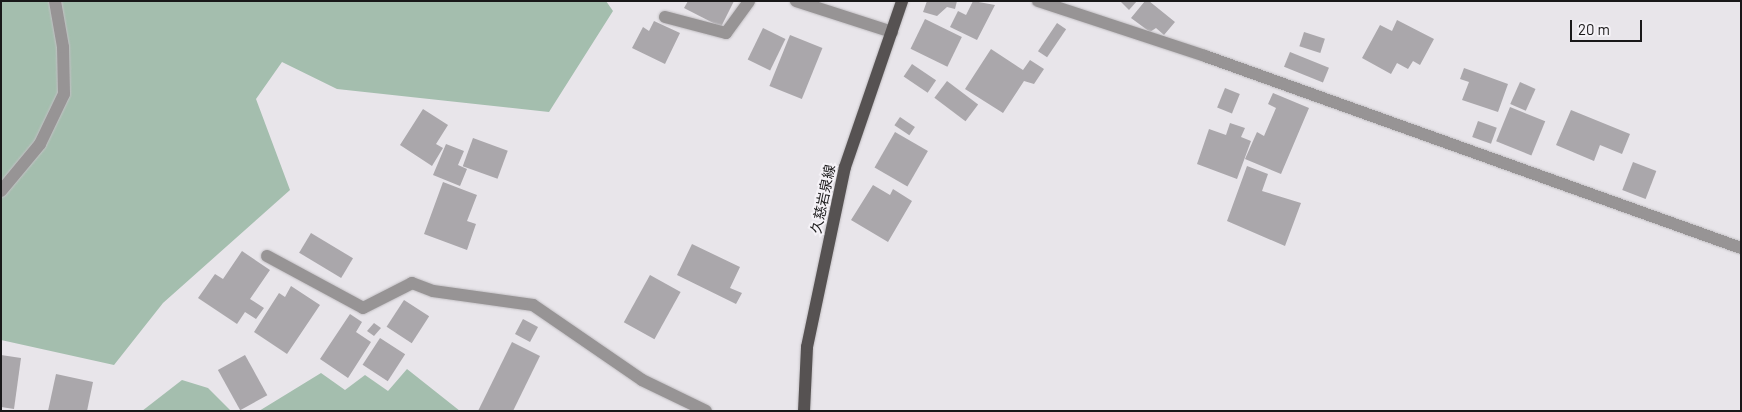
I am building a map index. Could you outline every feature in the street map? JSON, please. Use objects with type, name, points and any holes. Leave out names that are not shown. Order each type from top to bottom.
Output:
[{"type":"main road","name":"久慈岩泉線","points":[[804,411],[807,346],[845,167],[902,1]]},
{"type":"street","points":[[1,191],[40,144],[64,94],[63,47],[55,1]]},
{"type":"street","points":[[664,17],[726,33],[749,1]]},
{"type":"street","points":[[796,1],[892,32]]},
{"type":"street","points":[[1038,1],[1205,56],[1741,248]]},
{"type":"street","points":[[267,256],[363,308],[412,282],[433,291],[533,305],[642,380],[706,411]]},
{"type":"green space","points":[[1,1],[606,1],[613,11],[549,112],[337,89],[282,62],[256,99],[290,190],[163,303],[114,365],[1,340]]},
{"type":"green space","points":[[407,369],[460,411],[259,411],[321,373],[345,390],[365,375],[388,391]]},
{"type":"green space","points":[[182,380],[208,388],[231,411],[142,411]]},
{"type":"building","points":[[688,1],[734,1],[721,27],[684,8]]},
{"type":"building","points":[[927,1],[957,1],[955,9],[947,7],[937,16],[923,12]]},
{"type":"building","points":[[973,1],[995,5],[977,40],[950,27],[958,11],[966,15]]},
{"type":"building","points":[[1120,1],[1137,1],[1129,10]]},
{"type":"building","points":[[1145,1],[1149,1],[1175,22],[1164,35],[1156,28],[1150,32],[1131,18]]},
{"type":"building","points":[[925,19],[962,37],[947,67],[911,49]]},
{"type":"building","points":[[1397,20],[1434,39],[1420,65],[1413,61],[1408,69],[1397,63],[1391,74],[1362,58],[1380,25],[1392,31]]},
{"type":"building","points":[[654,21],[680,33],[665,64],[632,48],[643,27],[649,31]]},
{"type":"building","points":[[1057,23],[1066,29],[1047,57],[1038,51]]},
{"type":"building","points":[[763,28],[785,39],[770,70],[748,59]]},
{"type":"building","points":[[1304,32],[1325,39],[1320,53],[1299,46]]},
{"type":"building","points":[[790,35],[822,48],[802,99],[769,86]]},
{"type":"building","points":[[991,49],[1023,70],[1030,60],[1044,69],[1034,84],[1024,81],[1003,113],[965,89]]},
{"type":"building","points":[[1290,52],[1329,68],[1323,83],[1284,67]]},
{"type":"building","points":[[912,64],[936,80],[928,93],[904,76]]},
{"type":"building","points":[[1464,68],[1508,84],[1498,112],[1462,100],[1469,82],[1460,79]]},
{"type":"building","points":[[947,81],[978,104],[966,121],[934,98]]},
{"type":"building","points":[[1520,82],[1536,89],[1526,111],[1510,104]]},
{"type":"building","points":[[1225,88],[1240,94],[1232,113],[1217,107]]},
{"type":"building","points":[[1273,93],[1309,108],[1281,174],[1245,159],[1257,132],[1264,136],[1276,108],[1268,104]]},
{"type":"building","points":[[1510,107],[1545,121],[1531,156],[1496,141]]},
{"type":"building","points":[[423,109],[448,125],[436,144],[443,148],[432,166],[400,145]]},
{"type":"building","points":[[1571,110],[1630,134],[1622,154],[1600,145],[1594,161],[1556,145]]},
{"type":"building","points":[[900,117],[915,127],[909,135],[894,125]]},
{"type":"building","points":[[1478,121],[1497,128],[1491,144],[1472,137]]},
{"type":"building","points":[[1230,123],[1245,128],[1241,137],[1251,141],[1237,179],[1197,164],[1209,129],[1226,135]]},
{"type":"building","points":[[895,132],[928,151],[907,187],[874,168]]},
{"type":"building","points":[[473,138],[508,151],[498,179],[463,166]]},
{"type":"building","points":[[446,144],[464,151],[458,165],[467,169],[460,186],[433,175]]},
{"type":"building","points":[[1633,162],[1656,171],[1646,199],[1622,190]]},
{"type":"building","points":[[1247,166],[1268,174],[1262,191],[1301,203],[1285,246],[1227,221]]},
{"type":"building","points":[[443,182],[477,195],[467,221],[476,224],[467,250],[424,234]]},
{"type":"building","points":[[873,185],[890,195],[893,189],[912,201],[888,242],[851,220]]},
{"type":"building","points":[[311,233],[353,258],[341,278],[299,253]]},
{"type":"building","points":[[692,244],[740,267],[730,288],[742,293],[736,304],[677,275]]},
{"type":"building","points":[[242,251],[270,270],[250,299],[264,308],[256,319],[245,312],[237,324],[198,298],[215,274],[223,279]]},
{"type":"building","points":[[650,275],[681,292],[654,339],[624,322]]},
{"type":"building","points":[[291,286],[320,305],[287,354],[254,332],[279,293],[285,297]]},
{"type":"building","points":[[404,300],[429,316],[412,343],[387,327]]},
{"type":"building","points":[[350,314],[362,322],[356,332],[371,342],[348,378],[320,359]]},
{"type":"building","points":[[523,319],[538,327],[530,342],[515,334]]},
{"type":"building","points":[[374,323],[381,328],[374,336],[367,331]]},
{"type":"building","points":[[380,338],[405,354],[388,381],[363,365]]},
{"type":"building","points":[[512,342],[540,356],[513,411],[478,411]]},
{"type":"building","points":[[1,355],[21,358],[14,409],[1,407]]},
{"type":"building","points":[[245,355],[267,395],[240,410],[218,370]]},
{"type":"building","points":[[56,374],[93,382],[87,411],[48,411]]}]
